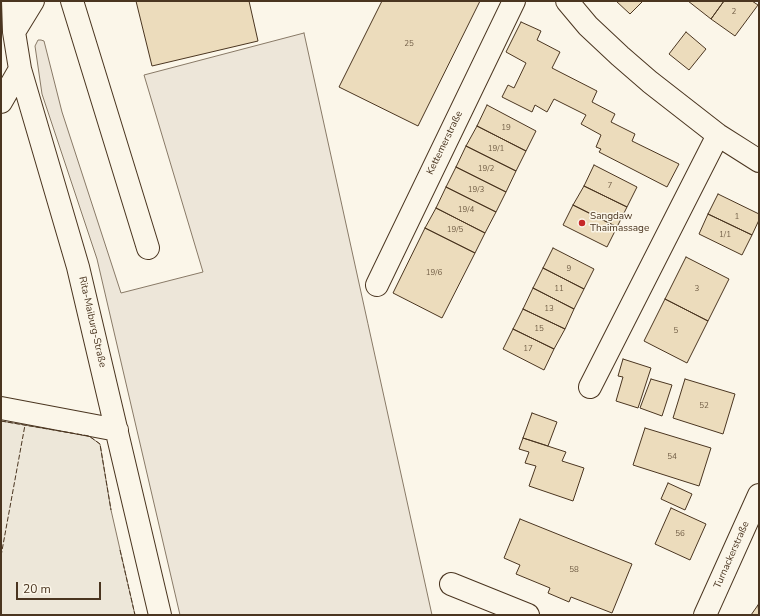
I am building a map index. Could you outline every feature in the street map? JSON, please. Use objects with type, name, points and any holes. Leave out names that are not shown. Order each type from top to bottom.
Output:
[{"type":"street","name":"Rita-Maiburg-Straße","points":[[14,1],[14,32],[20,69],[78,267],[160,615]]},
{"type":"street","points":[[14,32],[33,1]]},
{"type":"street","points":[[72,1],[148,248]]},
{"type":"street","name":"Kettemerstraße","points":[[377,285],[514,1]]},
{"type":"street","points":[[567,1],[588,26],[620,56],[679,106],[718,135],[759,161]]},
{"type":"street","points":[[1,102],[20,69]]},
{"type":"street","points":[[590,387],[718,135]]},
{"type":"street","points":[[1,408],[117,430]]},
{"type":"street","name":"Turnackerstraße","points":[[705,615],[759,495]]},
{"type":"street","points":[[452,584],[528,615]]},
{"type":"shaded area","points":[[304,33],[432,615],[180,615],[97,259],[42,94],[35,46],[38,40],[44,41],[62,112],[121,293],[203,272],[144,75]]},
{"type":"shaded area","points":[[1,421],[89,436],[100,444],[111,510],[135,615],[1,615]]},
{"type":"building","points":[[136,1],[249,1],[258,41],[152,66]]},
{"type":"building","points":[[382,1],[480,1],[418,126],[339,87]]},
{"type":"building","points":[[616,1],[643,1],[630,14]]},
{"type":"building","points":[[688,1],[724,1],[711,19]]},
{"type":"building","points":[[724,1],[752,1],[758,5],[735,36],[711,19]]},
{"type":"building","points":[[521,22],[541,31],[537,40],[560,52],[552,68],[597,91],[592,102],[615,114],[611,122],[635,134],[632,141],[679,164],[667,187],[599,152],[601,149],[596,147],[601,135],[581,124],[586,115],[554,99],[547,112],[535,105],[532,112],[502,97],[508,85],[514,88],[526,63],[506,52]]},
{"type":"building","points":[[686,32],[706,49],[689,70],[669,54]]},
{"type":"building","points":[[487,105],[536,131],[526,151],[477,126]]},
{"type":"building","points":[[477,126],[526,151],[516,171],[466,146]]},
{"type":"building","points":[[466,146],[516,171],[506,192],[456,167]]},
{"type":"building","points":[[594,165],[637,187],[627,207],[584,186]]},
{"type":"building","points":[[456,167],[506,192],[496,212],[446,187]]},
{"type":"building","points":[[584,186],[627,207],[617,227],[573,205]]},
{"type":"building","points":[[446,187],[496,212],[485,233],[436,208]]},
{"type":"building","points":[[718,194],[759,214],[759,220],[752,235],[708,214]]},
{"type":"building","points":[[573,205],[617,227],[607,247],[563,225]]},
{"type":"building","points":[[436,208],[485,233],[475,253],[425,228]]},
{"type":"building","points":[[708,214],[752,235],[742,255],[699,234]]},
{"type":"building","points":[[425,228],[475,253],[442,318],[393,293]]},
{"type":"building","points":[[553,248],[594,269],[584,289],[543,268]]},
{"type":"building","points":[[686,257],[729,279],[708,321],[665,299]]},
{"type":"building","points":[[543,268],[584,289],[574,309],[533,288]]},
{"type":"building","points":[[533,288],[574,309],[565,329],[523,309]]},
{"type":"building","points":[[665,299],[708,321],[687,363],[644,341]]},
{"type":"building","points":[[523,309],[565,329],[554,349],[513,329]]},
{"type":"building","points":[[513,329],[554,349],[544,370],[503,349]]},
{"type":"building","points":[[623,359],[651,368],[638,408],[616,401],[623,377],[618,376]]},
{"type":"building","points":[[651,379],[672,385],[662,416],[640,408]]},
{"type":"building","points":[[685,379],[735,394],[723,434],[673,418]]},
{"type":"building","points":[[532,413],[557,422],[548,446],[523,438]]},
{"type":"building","points":[[645,428],[711,448],[699,486],[633,465]]},
{"type":"building","points":[[523,438],[566,452],[562,461],[584,468],[573,501],[529,486],[536,466],[525,463],[529,452],[519,449]]},
{"type":"building","points":[[668,483],[692,494],[685,510],[661,499]]},
{"type":"building","points":[[671,508],[706,524],[690,560],[655,544]]},
{"type":"building","points":[[520,519],[632,564],[612,613],[571,597],[569,602],[548,593],[550,588],[516,574],[520,565],[504,558]]},
{"type":"building","points":[[758,605],[759,615],[751,615]]},
{"type":"fence","points":[[1,421],[89,436],[100,444],[111,510]]},
{"type":"fence","points":[[1,556],[25,425]]},
{"type":"fence","points":[[120,550],[135,615]]},
{"type":"place","name":"Sangdaw Thaimassage","points":[[582,223]]}]
